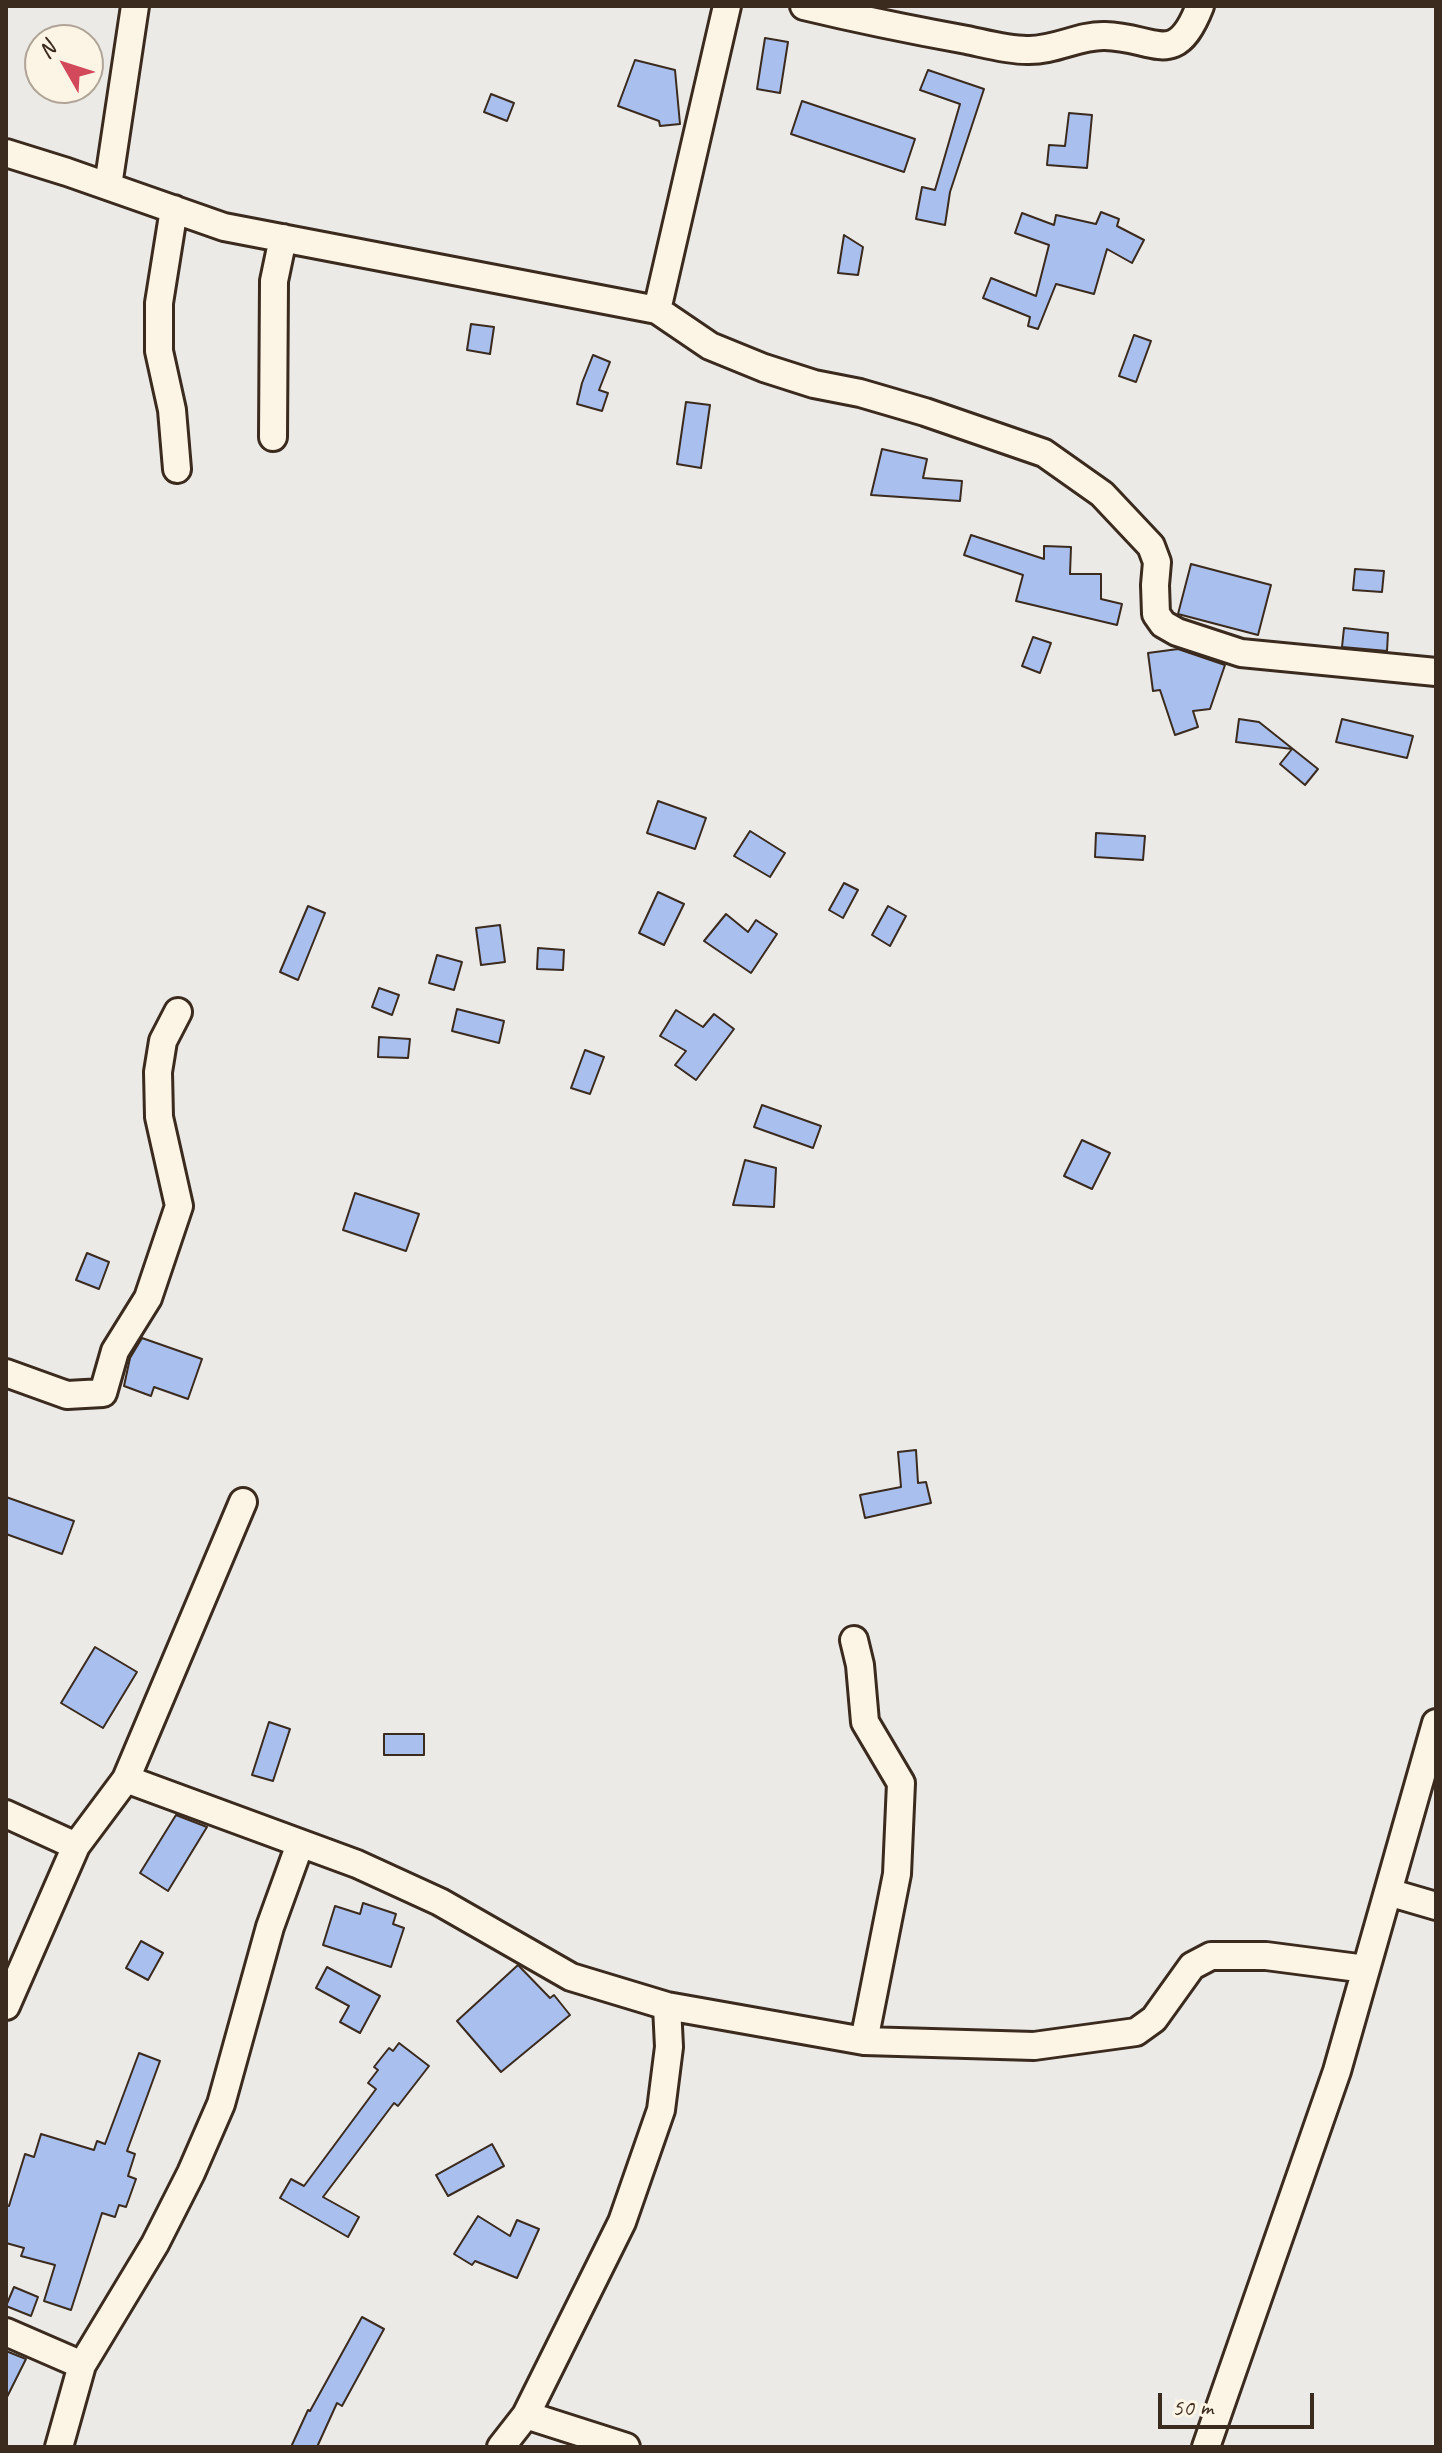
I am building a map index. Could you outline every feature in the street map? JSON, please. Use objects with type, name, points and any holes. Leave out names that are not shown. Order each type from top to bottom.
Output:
[{"type":"street","points":[[108,186],[135,6]]},
{"type":"street","points":[[657,310],[727,6]]},
{"type":"street","points":[[804,6],[898,28],[1023,50],[1047,50],[1105,35],[1167,47],[1181,40],[1200,6]]},
{"type":"street","points":[[6,153],[224,227],[657,310],[710,346],[764,368],[925,412],[1044,453],[1102,494],[1151,546],[1157,562],[1156,614],[1163,624],[1177,632],[1241,653],[1436,672]]},
{"type":"street","points":[[174,209],[159,303],[159,351],[172,410],[177,469]]},
{"type":"street","points":[[273,437],[274,281],[283,238]]},
{"type":"street","points":[[6,1373],[67,1395],[103,1393],[115,1351],[148,1298],[179,1206],[159,1117],[158,1072],[163,1041],[178,1012]]},
{"type":"street","points":[[6,2006],[76,1846],[126,1779],[243,1502]]},
{"type":"street","points":[[854,1640],[860,1665],[865,1722],[901,1783],[897,1874],[864,2041]]},
{"type":"street","points":[[1206,2447],[1337,2071],[1436,1723]]},
{"type":"street","points":[[126,1779],[357,1864],[429,1897],[571,1977],[667,2006],[864,2041],[1034,2046],[1136,2032],[1154,2019],[1192,1966],[1211,1956],[1266,1956],[1366,1969]]},
{"type":"street","points":[[6,1814],[76,1846]]},
{"type":"street","points":[[59,2447],[82,2365],[155,2244],[221,2104],[270,1927],[300,1844]]},
{"type":"street","points":[[1388,1892],[1436,1906]]},
{"type":"street","points":[[501,2447],[526,2415],[622,2222],[661,2110],[669,2047],[667,2006]]},
{"type":"street","points":[[6,2332],[82,2365]]},
{"type":"street","points":[[526,2415],[626,2447]]},
{"type":"building","points":[[765,38],[788,42],[780,93],[757,89]]},
{"type":"building","points":[[635,60],[675,70],[680,124],[660,126],[659,121],[618,106]]},
{"type":"building","points":[[928,70],[984,89],[950,192],[945,225],[916,219],[922,187],[935,190],[960,104],[920,90]]},
{"type":"building","points":[[491,94],[514,103],[507,121],[484,112]]},
{"type":"building","points":[[802,101],[915,139],[904,172],[791,134]]},
{"type":"building","points":[[1069,113],[1092,115],[1087,168],[1047,165],[1049,145],[1065,146]]},
{"type":"building","points":[[1101,212],[1119,219],[1117,226],[1144,240],[1132,263],[1107,249],[1094,294],[1056,284],[1038,329],[1028,326],[1030,317],[983,298],[991,278],[1036,296],[1049,245],[1015,233],[1022,213],[1054,225],[1056,215],[1096,224]]},
{"type":"building","points":[[844,235],[863,247],[858,275],[838,273]]},
{"type":"building","points":[[471,324],[494,327],[490,354],[467,350]]},
{"type":"building","points":[[1134,335],[1151,341],[1136,382],[1119,376]]},
{"type":"building","points":[[593,355],[610,362],[599,390],[608,393],[602,411],[577,404]]},
{"type":"building","points":[[686,402],[710,405],[701,468],[677,464]]},
{"type":"building","points":[[882,449],[927,459],[923,478],[962,481],[960,501],[871,495]]},
{"type":"building","points":[[971,535],[1044,559],[1044,546],[1071,547],[1070,574],[1101,574],[1101,599],[1122,604],[1117,625],[1016,601],[1023,575],[964,555]]},
{"type":"building","points":[[1191,564],[1271,585],[1258,635],[1178,614]]},
{"type":"building","points":[[1355,569],[1384,571],[1382,592],[1353,590]]},
{"type":"building","points":[[1344,628],[1388,633],[1387,651],[1342,647]]},
{"type":"building","points":[[1033,637],[1051,643],[1040,673],[1022,666]]},
{"type":"building","points":[[1178,649],[1225,665],[1210,709],[1193,711],[1198,727],[1175,735],[1160,690],[1153,691],[1148,653]]},
{"type":"building","points":[[1239,719],[1259,722],[1318,769],[1305,785],[1280,764],[1292,749],[1236,742]]},
{"type":"building","points":[[1342,719],[1413,736],[1407,758],[1336,742]]},
{"type":"building","points":[[658,801],[706,818],[695,849],[647,833]]},
{"type":"building","points":[[750,831],[785,853],[770,877],[734,856]]},
{"type":"building","points":[[1096,833],[1145,836],[1143,860],[1095,857]]},
{"type":"building","points":[[844,883],[858,890],[843,918],[829,910]]},
{"type":"building","points":[[658,892],[684,904],[664,945],[639,933]]},
{"type":"building","points":[[308,906],[325,913],[298,980],[280,972]]},
{"type":"building","points":[[888,906],[906,916],[890,946],[872,935]]},
{"type":"building","points":[[726,914],[748,932],[756,920],[777,934],[751,973],[704,941]]},
{"type":"building","points":[[500,925],[505,962],[481,965],[476,928]]},
{"type":"building","points":[[538,948],[564,950],[563,970],[537,969]]},
{"type":"building","points":[[437,955],[462,962],[454,990],[429,983]]},
{"type":"building","points":[[379,988],[399,995],[392,1015],[372,1007]]},
{"type":"building","points":[[457,1009],[504,1021],[499,1043],[452,1031]]},
{"type":"building","points":[[676,1010],[703,1027],[714,1014],[734,1029],[696,1080],[675,1065],[686,1051],[660,1036]]},
{"type":"building","points":[[379,1037],[410,1039],[408,1058],[378,1057]]},
{"type":"building","points":[[585,1050],[604,1057],[590,1094],[571,1088]]},
{"type":"building","points":[[762,1105],[821,1126],[813,1148],[754,1127]]},
{"type":"building","points":[[1082,1140],[1110,1153],[1092,1189],[1064,1176]]},
{"type":"building","points":[[745,1160],[776,1168],[774,1207],[733,1205]]},
{"type":"building","points":[[355,1193],[419,1214],[406,1251],[343,1230]]},
{"type":"building","points":[[87,1253],[109,1262],[99,1289],[76,1280]]},
{"type":"building","points":[[142,1338],[202,1359],[188,1399],[154,1387],[151,1396],[124,1386],[130,1358]]},
{"type":"building","points":[[916,1450],[918,1483],[926,1482],[931,1503],[865,1518],[860,1495],[901,1487],[898,1452]]},
{"type":"building","points":[[6,1497],[74,1521],[62,1554],[6,1534]]},
{"type":"building","points":[[95,1647],[137,1672],[103,1728],[61,1703]]},
{"type":"building","points":[[269,1722],[290,1729],[273,1781],[252,1775]]},
{"type":"building","points":[[384,1734],[424,1734],[424,1755],[384,1755]]},
{"type":"building","points":[[176,1815],[207,1827],[168,1891],[140,1873]]},
{"type":"building","points":[[363,1903],[396,1914],[393,1924],[404,1928],[391,1967],[323,1945],[335,1906],[360,1914]]},
{"type":"building","points":[[141,1941],[163,1953],[148,1980],[126,1968]]},
{"type":"building","points":[[518,1965],[550,1998],[554,1995],[570,2015],[501,2072],[457,2021]]},
{"type":"building","points":[[327,1967],[380,1996],[360,2033],[340,2022],[349,2006],[316,1988]]},
{"type":"building","points":[[399,2043],[429,2066],[398,2106],[394,2103],[323,2197],[359,2217],[348,2237],[280,2198],[291,2179],[304,2186],[376,2089],[368,2083],[378,2070],[374,2067],[389,2048],[393,2051]]},
{"type":"building","points":[[139,2053],[160,2061],[127,2151],[135,2154],[128,2176],[136,2179],[126,2207],[119,2205],[115,2217],[102,2213],[71,2310],[44,2301],[55,2265],[21,2256],[24,2248],[6,2243],[6,2205],[9,2206],[25,2154],[34,2157],[41,2134],[94,2150],[97,2141],[105,2144]]},
{"type":"building","points":[[492,2144],[504,2166],[448,2196],[436,2175]]},
{"type":"building","points":[[478,2216],[510,2236],[517,2220],[539,2229],[517,2278],[475,2261],[472,2265],[454,2254]]},
{"type":"building","points":[[14,2287],[38,2297],[31,2316],[6,2306]]},
{"type":"building","points":[[362,2317],[384,2329],[342,2406],[337,2403],[317,2447],[291,2447],[308,2410]]},
{"type":"building","points":[[6,2351],[26,2359],[6,2399]]}]
